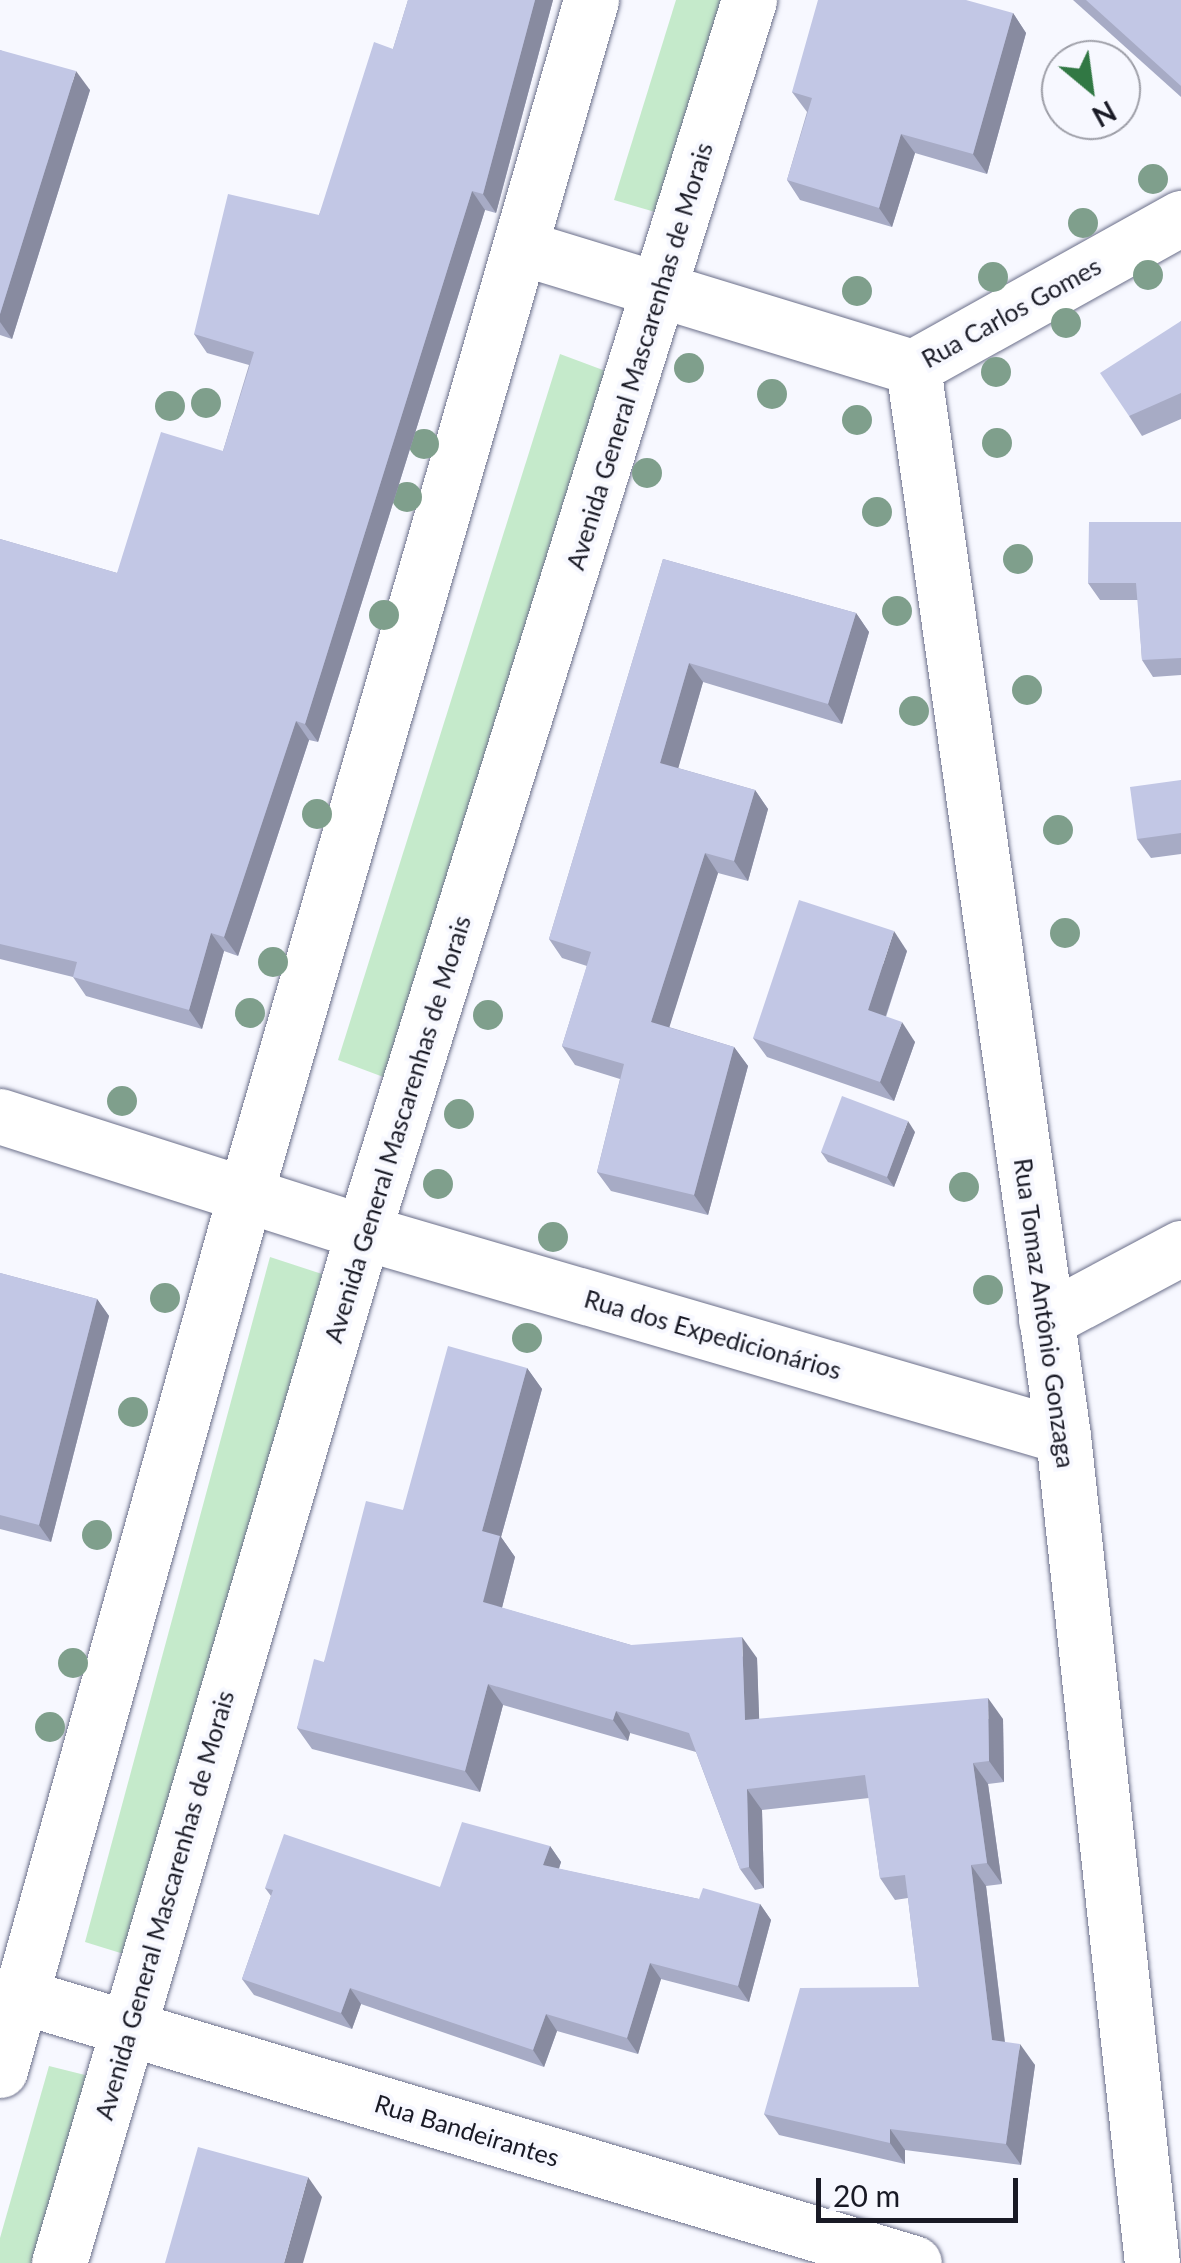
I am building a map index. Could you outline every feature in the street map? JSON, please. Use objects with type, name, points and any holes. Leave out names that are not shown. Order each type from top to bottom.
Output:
[{"type":"street","points":[[0,2070],[244,1195],[523,248],[591,0]]},
{"type":"street","name":"Avenida General Mascarenhas de Morais","points":[[59,2263],[362,1232],[661,291],[749,0]]},
{"type":"street","name":"Rua Carlos Gomes","points":[[523,248],[913,366],[1181,218]]},
{"type":"street","name":"Rua Tomaz Antônio Gonzaga","points":[[913,366],[1063,1436],[1152,2263]]},
{"type":"street","name":"Rua dos Expedicionários","points":[[0,1116],[362,1232],[1063,1436]]},
{"type":"street","points":[[1046,1320],[1181,1248]]},
{"type":"street","name":"Rua Bandeirantes","points":[[21,1996],[914,2263]]},
{"type":"green space","points":[[676,0],[721,0],[655,212],[614,200]]},
{"type":"green space","points":[[560,354],[611,373],[386,1078],[338,1060]]},
{"type":"green space","points":[[270,1257],[322,1274],[127,1955],[85,1942]]},
{"type":"green space","points":[[49,2066],[93,2077],[39,2263],[0,2263],[0,2238]]},
{"type":"building","points":[[408,0],[535,0],[483,194],[472,191],[305,724],[296,721],[224,937],[211,933],[189,1010],[73,977],[77,962],[0,944],[0,539],[117,573],[161,432],[223,451],[254,352],[194,334],[228,194],[319,215],[374,42],[393,49]]},
{"type":"building","points":[[818,0],[966,0],[1013,13],[973,154],[901,134],[879,208],[787,180],[812,98],[792,92]]},
{"type":"building","points":[[1086,0],[1181,0],[1181,86],[1141,50],[1141,40],[1130,40]]},
{"type":"building","points":[[0,50],[76,71],[0,314]]},
{"type":"building","points":[[1181,321],[1181,393],[1129,416],[1100,373]]},
{"type":"building","points":[[1089,522],[1181,522],[1181,658],[1142,660],[1136,583],[1088,583]]},
{"type":"building","points":[[663,559],[856,613],[828,704],[689,663],[660,763],[755,790],[734,861],[705,853],[651,1022],[734,1047],[694,1195],[597,1172],[624,1064],[562,1046],[591,952],[549,939]]},
{"type":"building","points":[[1181,780],[1181,833],[1137,839],[1130,787]]},
{"type":"building","points":[[799,900],[894,931],[868,1010],[902,1022],[880,1082],[753,1038]]},
{"type":"building","points":[[842,1096],[908,1121],[887,1177],[821,1152]]},
{"type":"building","points":[[0,1273],[97,1299],[39,1525],[0,1515]]},
{"type":"building","points":[[448,1346],[527,1368],[482,1531],[500,1536],[483,1602],[631,1645],[742,1637],[745,1720],[988,1698],[989,1761],[973,1763],[987,1863],[971,1865],[992,2040],[1020,2044],[1006,2144],[890,2129],[890,2143],[764,2114],[800,1988],[919,1987],[905,1875],[880,1878],[865,1775],[747,1789],[749,1867],[740,1869],[689,1733],[616,1711],[613,1720],[488,1684],[465,1771],[297,1728],[314,1659],[324,1662],[366,1501],[403,1510]]},
{"type":"building","points":[[462,1822],[550,1846],[543,1865],[699,1899],[703,1888],[760,1904],[738,1986],[650,1963],[627,2038],[546,2014],[533,2050],[350,1988],[341,2013],[242,1979],[273,1890],[265,1888],[284,1834],[440,1887]]},
{"type":"building","points":[[198,2147],[308,2177],[284,2263],[165,2263]]}]
